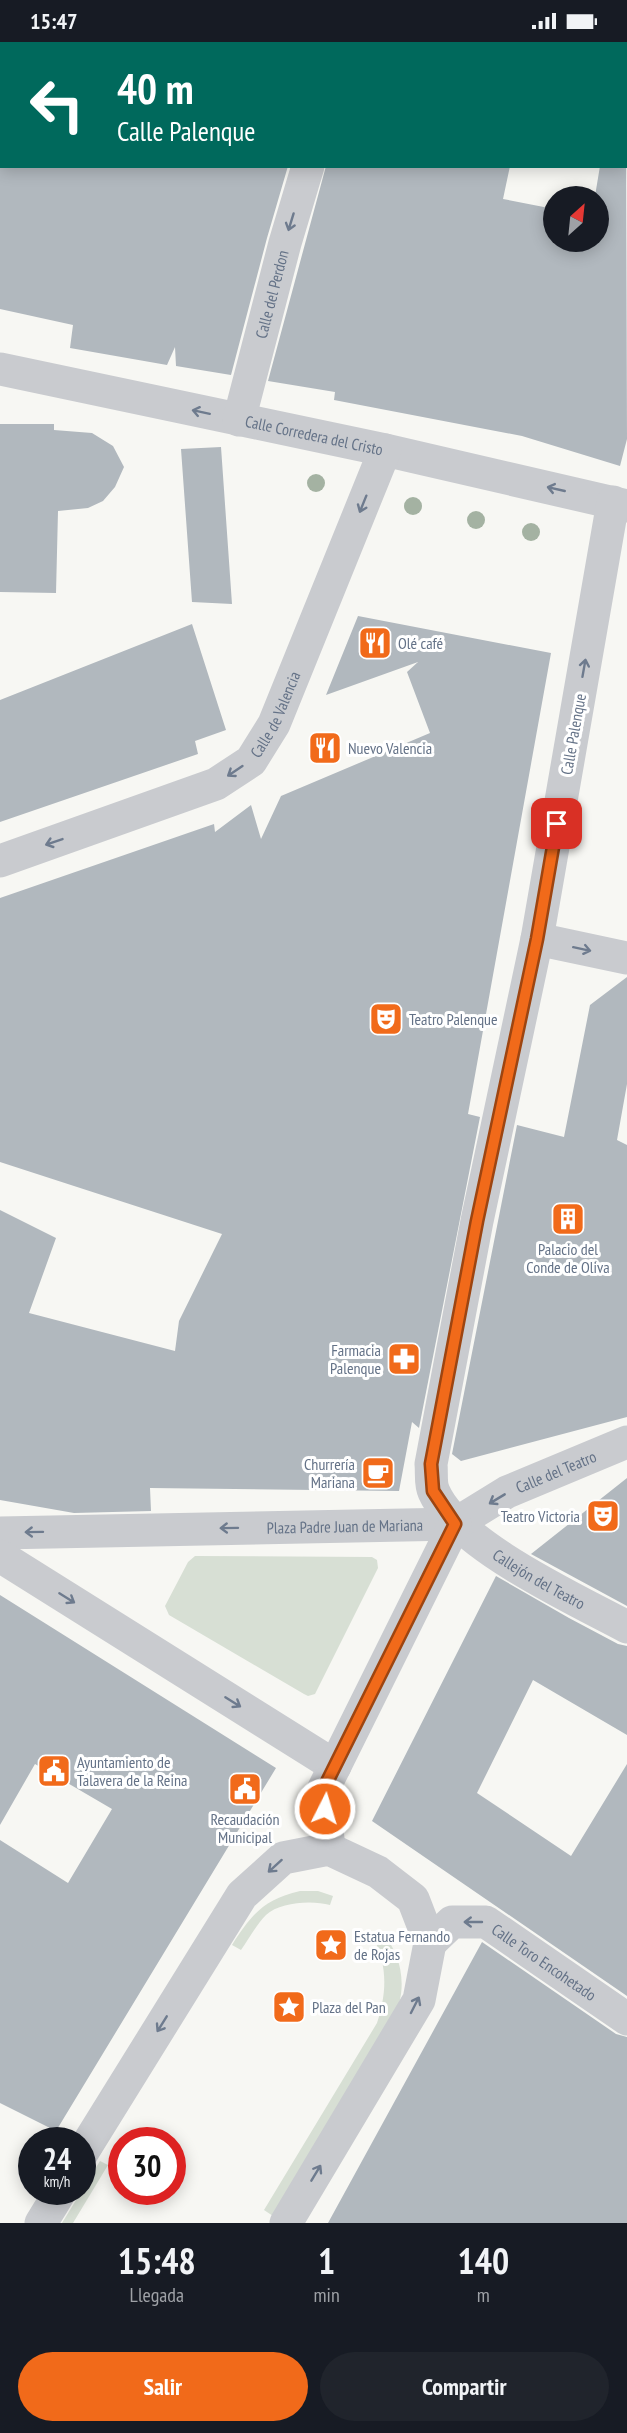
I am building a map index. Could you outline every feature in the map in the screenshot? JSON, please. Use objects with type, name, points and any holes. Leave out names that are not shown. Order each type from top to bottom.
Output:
[{"type":"street","name":"Calle del Perdon","points":[[239,420],[285,243],[307,168]]},
{"type":"street","name":"Calle Corredera del Cristo","points":[[0,369],[385,450],[620,504]]},
{"type":"street","name":"Calle de Valencia","points":[[0,861],[216,784],[251,761],[274,724],[385,450]]},
{"type":"street","name":"Calle Palenque","points":[[455,1524],[433,1491],[431,1464],[477,1221],[537,939],[620,504]]},
{"type":"street","points":[[537,939],[627,958]]},
{"type":"street","name":"Calle del Teatro","points":[[455,1524],[507,1492],[627,1442]]},
{"type":"street","name":"Plaza Padre Juan de Mariana","points":[[0,1533],[455,1524],[323,1790],[329,1849]]},
{"type":"street","name":"Callejón del Teatro","points":[[455,1524],[519,1569],[627,1627]]},
{"type":"street","points":[[0,1556],[335,1766]]},
{"type":"street","points":[[96,2130],[242,1895],[283,1858],[329,1849],[378,1872],[413,1899],[430,1943],[419,2000],[286,2223]]},
{"type":"street","name":"Calle Toro Encohetado","points":[[430,1943],[452,1922],[486,1922],[627,2019]]},
{"type":"street","points":[[41,2223],[52,2205]]},
{"type":"shaded area","points":[[195,1556],[372,1557],[377,1560],[378,1568],[315,1694],[308,1696],[169,1615],[165,1606],[188,1562]]},
{"type":"shaded area","points":[[300,1891],[318,1891],[333,1896],[330,1905],[296,1903],[279,1907],[266,1915],[241,1950],[232,1945],[252,1917],[260,1910],[277,1899]]},
{"type":"shaded area","points":[[381,1931],[392,1947],[399,1965],[402,1984],[399,2004],[273,2216],[264,2210],[377,2023],[383,2000],[384,1979],[381,1957],[372,1935]]},
{"type":"shaded area","points":[[100,2161],[108,2165],[96,2185],[96,2168]]},
{"type":"shaded area","points":[[73,2205],[84,2205],[73,2223],[62,2223]]},
{"type":"building","points":[[0,168],[287,168],[231,375],[176,366],[175,347],[167,365],[70,348],[73,325],[0,309]]},
{"type":"building","points":[[325,168],[510,168],[503,199],[543,207],[543,252],[609,252],[609,186],[597,186],[600,168],[626,168],[627,439],[620,466],[522,436],[334,400],[335,392],[268,381]]},
{"type":"building","points":[[0,424],[54,424],[54,430],[92,433],[113,446],[124,467],[115,487],[103,501],[88,508],[58,511],[56,593],[0,592]]},
{"type":"building","points":[[221,447],[232,604],[192,602],[181,449]]},
{"type":"building","points":[[358,616],[551,653],[468,1114],[480,1117],[419,1428],[412,1422],[399,1491],[150,1488],[151,1511],[74,1513],[0,1500],[0,1210],[56,1238],[29,1313],[175,1351],[179,1321],[222,1234],[0,1162],[0,898],[214,824],[215,832],[251,805],[261,839],[281,796],[430,733],[407,672],[418,662],[326,695]]},
{"type":"building","points":[[192,624],[226,730],[195,741],[198,754],[0,822],[0,700]]},
{"type":"building","name":"Palacio del Conde de Oliva","points":[[627,977],[627,1084],[617,1140],[627,1145],[627,1417],[461,1461],[452,1454],[517,1125],[564,1137],[590,1005]]},
{"type":"building","name":"Teatro Victoria","points":[[627,1478],[627,1606],[531,1554]]},
{"type":"building","points":[[496,1576],[569,1618],[618,1644],[627,1646],[627,1735],[533,1680],[477,1793],[571,1856],[627,1764],[627,1996],[372,1821]]},
{"type":"building","points":[[0,1595],[276,1768],[58,2127],[48,2127],[0,2103],[0,1840],[68,1883],[112,1809],[35,1764],[0,1825]]},
{"type":"building","points":[[482,1942],[616,2034],[627,2037],[627,2223],[328,2223]]},
{"type":"place","name":"Olé café","points":[[375,643]]},
{"type":"place","name":"Nuevo Valencia","points":[[325,748]]},
{"type":"place","name":"Teatro Palenque","points":[[386,1019]]},
{"type":"place","name":"Palacio del Conde de Oliva","points":[[568,1219]]},
{"type":"place","name":"Farmacia Palenque","points":[[404,1359]]},
{"type":"place","name":"Churrería Mariana","points":[[378,1473]]},
{"type":"place","name":"Teatro Victoria","points":[[603,1516]]},
{"type":"place","name":"Ayuntamiento de Talavera de la Reina","points":[[54,1771]]},
{"type":"place","name":"Recaudación Municipal","points":[[245,1789]]},
{"type":"place","name":"Estatua Fernando de Rojas","points":[[331,1945]]},
{"type":"place","name":"Plaza del Pan","points":[[289,2007]]},
{"type":"route","points":[[325,1809],[323,1790],[455,1524],[433,1491],[431,1464],[477,1221],[537,939],[557,824]]}]
